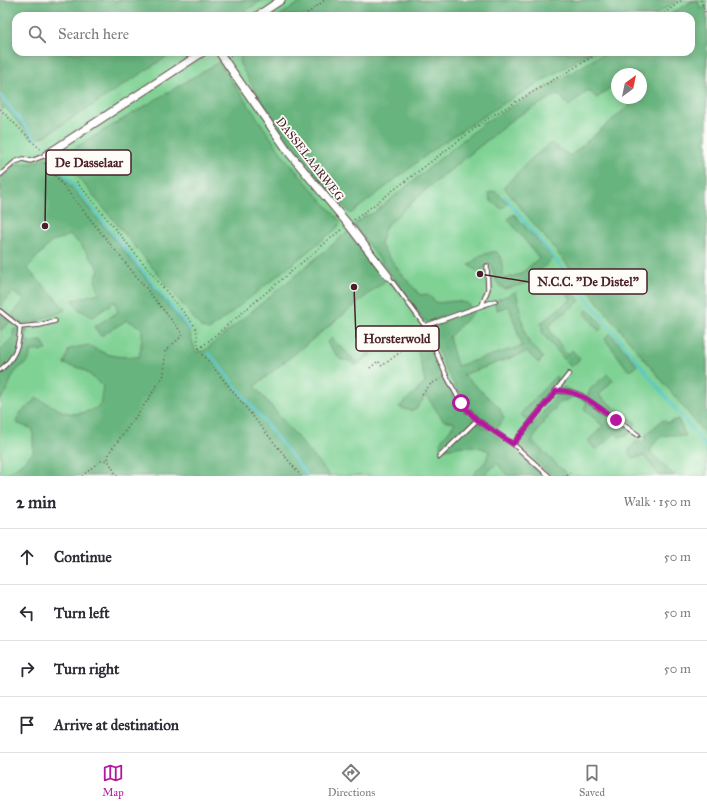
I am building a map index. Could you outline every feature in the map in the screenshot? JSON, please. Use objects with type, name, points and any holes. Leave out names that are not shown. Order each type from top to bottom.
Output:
[{"type":"street","points":[[263,12],[281,0]]},
{"type":"street","points":[[43,156],[197,56]]},
{"type":"street","name":"DASSELAARWEG","points":[[222,56],[290,154],[348,224],[388,276]]},
{"type":"lane","points":[[0,175],[15,162],[23,159],[31,161],[43,156]]},
{"type":"lane","points":[[482,305],[488,289],[487,266]]},
{"type":"lane","points":[[388,276],[425,326],[446,375],[461,403],[477,420],[513,444],[549,476]]},
{"type":"lane","points":[[425,326],[495,301]]},
{"type":"lane","points":[[0,311],[20,327],[40,325],[55,321]]},
{"type":"lane","points":[[0,370],[8,364],[15,354],[20,341],[20,327]]},
{"type":"lane","points":[[513,444],[569,374]]},
{"type":"lane","points":[[556,391],[571,392],[580,395],[638,435]]},
{"type":"lane","points":[[439,457],[477,420]]},
{"type":"path","points":[[310,12],[326,0]]},
{"type":"path","points":[[666,12],[682,0]]},
{"type":"path","points":[[701,0],[707,17]]},
{"type":"path","points":[[199,349],[348,224],[490,117],[594,56]]},
{"type":"path","points":[[0,109],[43,156],[182,333],[181,337],[165,351],[164,375],[157,387],[109,452],[108,460],[117,476]]},
{"type":"path","points":[[43,156],[63,165],[193,324],[197,329],[197,346],[199,349],[301,476]]},
{"type":"path","points":[[370,368],[378,361],[382,366],[427,331]]},
{"type":"path","points":[[422,394],[431,384],[446,375]]},
{"type":"path","points":[[82,476],[100,461],[108,460]]},
{"type":"path","points":[[567,476],[570,473]]},
{"type":"green space","points":[[0,0],[707,0],[707,476],[0,476]]},
{"type":"green space","points":[[0,0],[263,0],[243,12],[12,12],[12,56],[168,56],[45,136],[34,140],[5,107],[0,111]]},
{"type":"green space","points":[[304,0],[679,0],[660,12],[285,12]]},
{"type":"green space","points":[[694,0],[697,0],[701,9],[707,6],[707,436],[504,187],[531,159],[551,143],[570,156],[631,104],[647,104],[647,68],[611,68],[611,88],[597,98],[588,90],[569,106],[558,94],[516,117],[428,188],[385,227],[380,244],[400,272],[420,295],[427,294],[437,303],[455,301],[467,303],[474,312],[449,337],[457,366],[522,346],[509,306],[497,310],[495,304],[497,300],[516,292],[525,333],[530,344],[543,357],[539,363],[527,352],[463,375],[499,407],[504,418],[496,430],[465,404],[445,368],[429,327],[443,322],[442,317],[429,322],[425,321],[354,225],[365,216],[374,213],[484,123],[600,56],[695,56],[695,12],[674,12]]},
{"type":"green space","points":[[241,56],[584,56],[496,108],[438,146],[352,213],[350,213],[304,160],[263,103],[239,62]]},
{"type":"green space","points":[[219,62],[284,157],[341,222],[336,229],[209,330],[202,328],[61,156]]},
{"type":"green space","points":[[47,157],[189,331],[196,352],[204,351],[349,231],[386,280],[255,387],[330,476],[3,476],[21,464],[33,452],[33,429],[16,423],[19,414],[37,398],[61,411],[74,414],[90,411],[100,406],[103,386],[83,369],[64,364],[69,349],[88,345],[112,356],[139,357],[142,340],[142,328],[127,320],[101,336],[94,327],[118,312],[115,301],[93,317],[78,309],[73,300],[99,293],[95,279],[99,269],[81,245],[70,235],[51,242],[27,268],[65,310],[35,322],[20,324],[12,315],[24,300],[13,292],[0,307],[1,177],[17,164],[33,163]]},
{"type":"green space","points":[[495,191],[508,203],[502,209],[491,201],[488,193]]},
{"type":"green space","points":[[514,214],[553,258],[526,283],[505,289],[499,285],[491,263],[478,272],[469,265],[481,255],[496,251],[501,258],[504,279],[521,274],[539,258],[508,219]]},
{"type":"green space","points":[[565,283],[580,301],[552,322],[549,329],[567,355],[572,350],[580,359],[571,367],[543,334],[541,323],[571,299],[562,286]]},
{"type":"green space","points":[[588,309],[604,326],[599,331],[585,313]]},
{"type":"green space","points":[[0,314],[10,322],[0,331]]},
{"type":"green space","points":[[14,329],[27,329],[26,342],[42,341],[47,350],[31,351],[28,362],[21,366],[13,375],[4,395],[0,400],[0,350],[13,337]]},
{"type":"green space","points":[[610,333],[637,365],[634,369],[629,371],[605,339]]},
{"type":"green space","points":[[332,338],[357,363],[371,351],[370,355],[356,366],[348,360],[341,360],[327,343]]},
{"type":"green space","points":[[417,347],[431,347],[444,379],[457,404],[472,419],[511,447],[544,476],[508,476],[497,463],[484,476],[472,476],[486,461],[489,451],[483,448],[471,446],[460,446],[441,450],[440,442],[455,423],[443,420],[426,395],[417,408],[411,411],[399,407],[425,383]]},
{"type":"green space","points":[[608,374],[613,380],[599,395],[636,423],[629,434],[620,437],[615,433],[596,450],[588,441],[603,426],[584,409],[587,402],[576,396],[559,403],[542,424],[532,441],[569,476],[552,476],[518,443],[563,387],[587,397],[591,388]]},
{"type":"green space","points":[[556,376],[560,382],[528,421],[520,414]]},
{"type":"green space","points":[[678,419],[686,436],[668,435],[661,437],[657,440],[650,451],[675,476],[660,476],[644,456],[633,458],[628,452],[637,440],[645,442],[646,434],[663,420],[668,423]]},
{"type":"waterway","points":[[0,95],[37,141]]},
{"type":"waterway","points":[[55,162],[190,330]]},
{"type":"waterway","points":[[505,197],[707,448]]},
{"type":"waterway","points":[[209,353],[308,476]]},
{"type":"place","name":"De Dasselaar","points":[[45,226]]},
{"type":"place","name":"N.C.C. \"De Distel\"","points":[[480,274]]},
{"type":"place","name":"Horsterwold","points":[[354,287]]},
{"type":"route","points":[[461,403],[477,420],[513,444],[519,440],[556,391],[563,390],[580,395],[616,420]]}]
